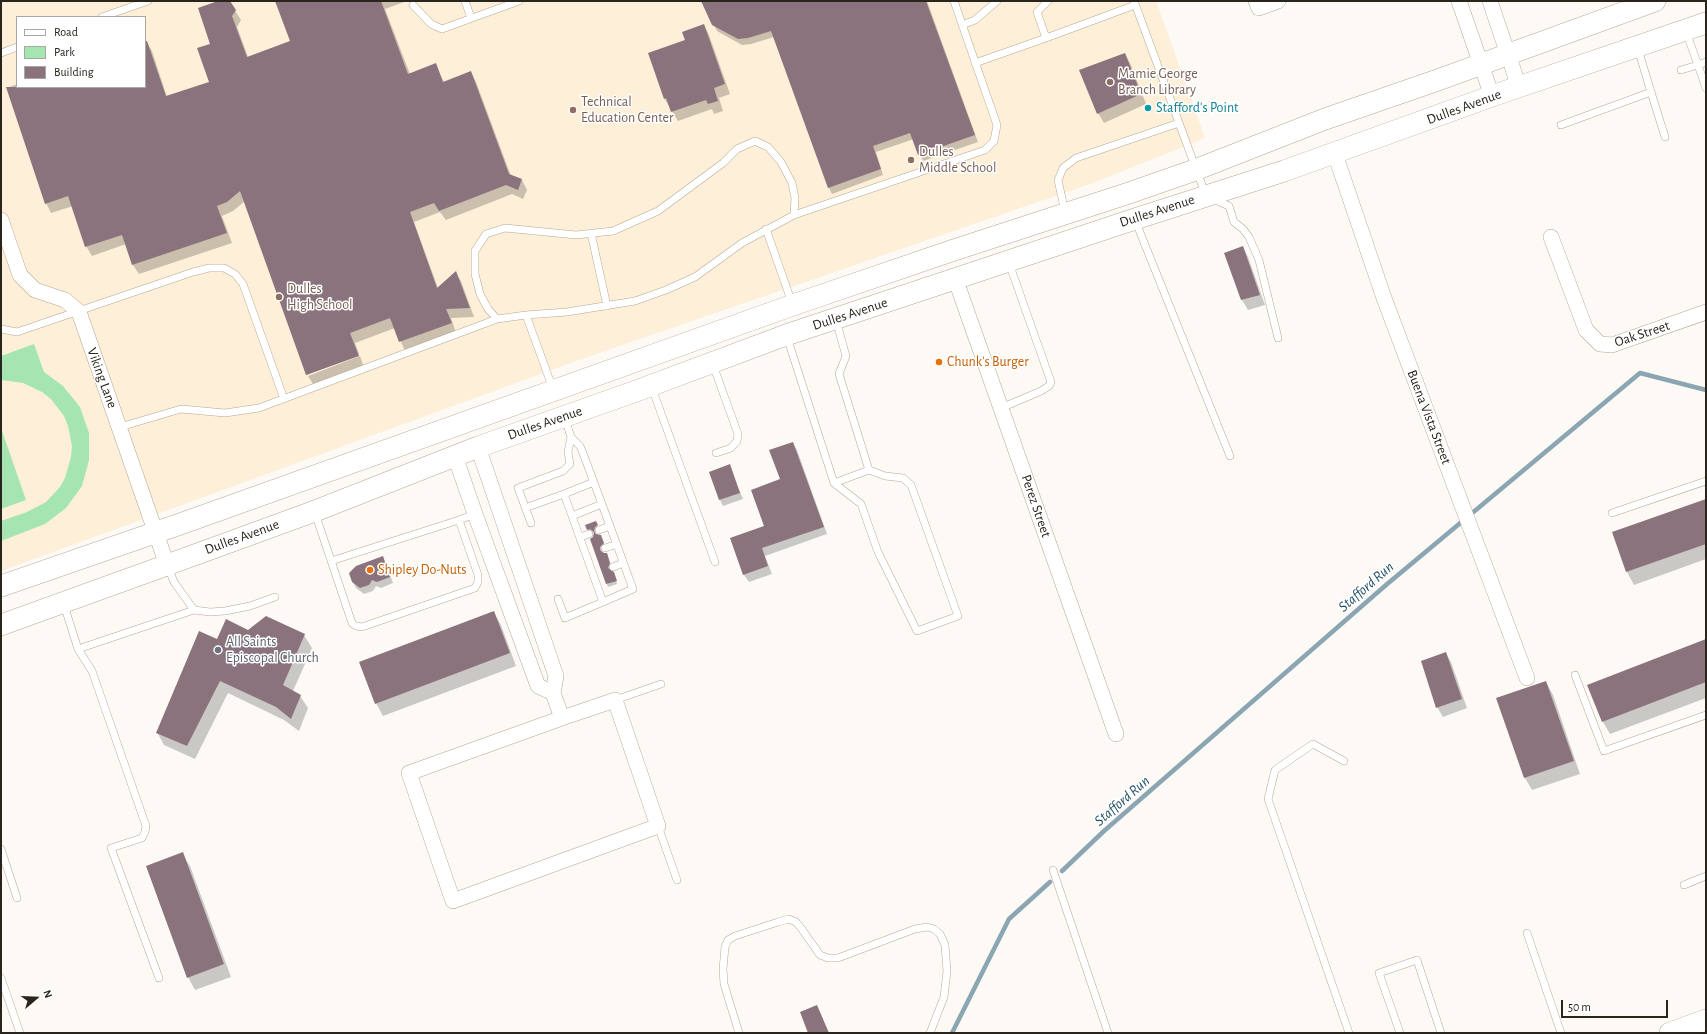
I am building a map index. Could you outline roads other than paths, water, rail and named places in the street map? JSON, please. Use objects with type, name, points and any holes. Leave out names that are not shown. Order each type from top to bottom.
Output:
[{"type":"main road","name":"Dulles Avenue","points":[[1,586],[793,305],[1195,170],[1325,118],[1436,81],[1656,1]]},
{"type":"main road","name":"Dulles Avenue","points":[[1,625],[315,510],[478,447],[652,386],[786,335],[955,278],[1335,154],[1492,96],[1706,23]]},
{"type":"main road","points":[[955,278],[959,268],[972,258],[1047,233],[1065,214]]},
{"type":"main road","points":[[1670,1033],[1706,1020]]},
{"type":"street","points":[[1257,5],[1278,1]]},
{"type":"street","points":[[1459,1],[1492,96]]},
{"type":"street","points":[[1490,1],[1519,87]]},
{"type":"street","name":"Buena Vista Street","points":[[1335,154],[1384,298],[1527,678]]},
{"type":"street","points":[[1,220],[20,275],[35,290],[65,300],[79,312]]},
{"type":"street","name":"Oak Street","points":[[1552,237],[1586,330],[1600,344],[1612,345],[1619,343],[1706,312]]},
{"type":"street","name":"Perez Street","points":[[955,278],[1116,734]]},
{"type":"street","name":"Viking Lane","points":[[79,312],[167,565]]},
{"type":"street","points":[[478,447],[556,676],[554,693],[562,718]]},
{"type":"street","points":[[455,456],[474,514],[538,686],[554,693]]},
{"type":"street","points":[[615,700],[658,826],[453,901],[409,773],[562,718],[615,700]]},
{"type":"lane","points":[[105,16],[148,1]]},
{"type":"lane","points":[[465,1],[471,18]]},
{"type":"lane","points":[[413,6],[431,24],[442,29],[519,1]]},
{"type":"lane","points":[[120,427],[181,409],[225,413],[259,408],[497,319],[567,312],[635,301],[666,290],[695,277],[742,243],[794,215],[985,150],[994,141],[997,125],[954,1]]},
{"type":"lane","points":[[962,25],[975,20],[997,1]]},
{"type":"lane","points":[[1046,38],[1037,12],[1048,1]]},
{"type":"lane","points":[[975,63],[1046,38],[1135,3],[1195,170],[1206,196],[1228,206],[1234,222],[1243,228],[1249,237],[1259,260],[1278,338]]},
{"type":"lane","points":[[1686,30],[1706,88]]},
{"type":"lane","points":[[1,53],[16,47]]},
{"type":"lane","points":[[1637,47],[1665,137]]},
{"type":"lane","points":[[1682,70],[1706,62]]},
{"type":"lane","points":[[1561,125],[1651,92]]},
{"type":"lane","points":[[1065,214],[1058,180],[1063,168],[1076,158],[1179,123]]},
{"type":"lane","points":[[497,319],[488,309],[480,294],[475,274],[475,250],[486,234],[505,228],[576,234],[613,231],[658,211],[722,163],[737,149],[755,141],[768,147],[781,162],[792,183],[794,215]]},
{"type":"lane","points":[[1135,219],[1230,456]]},
{"type":"lane","points":[[766,229],[793,305]]},
{"type":"lane","points":[[591,233],[608,306]]},
{"type":"lane","points":[[1001,408],[1041,391],[1049,386],[1050,382],[1009,261]]},
{"type":"lane","points":[[1,329],[17,332],[193,272],[209,268],[224,268],[235,274],[243,284],[284,399]]},
{"type":"lane","points":[[526,315],[553,391]]},
{"type":"lane","points":[[835,318],[846,356],[839,374],[868,470]]},
{"type":"lane","points":[[786,335],[834,483],[861,504],[878,552],[917,631],[958,616],[911,485],[903,478],[885,476],[868,470],[834,483]]},
{"type":"lane","points":[[713,362],[738,434],[737,441],[731,448],[716,453]]},
{"type":"lane","points":[[652,386],[715,562]]},
{"type":"lane","points":[[558,599],[565,618],[633,589],[580,446],[571,437],[564,417]]},
{"type":"lane","points":[[531,523],[518,488],[563,471],[570,464],[568,452],[571,437]]},
{"type":"lane","points":[[1612,513],[1706,481]]},
{"type":"lane","points":[[525,508],[594,482]]},
{"type":"lane","points":[[564,494],[603,602]]},
{"type":"lane","points":[[572,516],[602,504]]},
{"type":"lane","points":[[315,510],[352,623],[356,626],[362,626],[475,588],[478,582],[478,575],[459,520]]},
{"type":"lane","points":[[332,561],[474,514]]},
{"type":"lane","points":[[599,530],[610,526]]},
{"type":"lane","points":[[580,537],[589,534]]},
{"type":"lane","points":[[605,548],[617,544]]},
{"type":"lane","points":[[586,555],[595,552]]},
{"type":"lane","points":[[613,567],[623,563]]},
{"type":"lane","points":[[167,565],[174,582],[194,610]]},
{"type":"lane","points":[[594,575],[601,572]]},
{"type":"lane","points":[[78,649],[194,610],[210,612],[225,611],[250,606],[275,597]]},
{"type":"lane","points":[[62,602],[78,649],[92,671],[146,826],[142,838],[111,848],[159,978]]},
{"type":"lane","points":[[1575,675],[1604,750],[1706,715]]},
{"type":"lane","points":[[615,700],[661,684]]},
{"type":"lane","points":[[1344,761],[1313,744],[1275,770],[1268,799],[1349,1033]]},
{"type":"lane","points":[[658,826],[677,880]]},
{"type":"lane","points":[[1,849],[18,898]]},
{"type":"lane","points":[[1052,870],[1108,1033]]},
{"type":"lane","points":[[1684,885],[1706,876]]},
{"type":"lane","points":[[739,1033],[724,984],[723,969],[725,947],[728,940],[735,936],[789,919],[796,922],[802,928],[820,955],[828,958],[838,958],[915,929],[928,927],[934,930],[942,938],[945,945],[947,971],[944,997],[930,1033]]},
{"type":"lane","points":[[1527,933],[1561,1033]]},
{"type":"lane","points":[[1400,1033],[1378,974],[1417,960],[1441,1033]]},
{"type":"lane","points":[[1,978],[20,1033]]},
{"type":"waterway","name":"Stafford Run","points":[[1062,871],[1104,831],[1386,585],[1640,373],[1706,390]]},
{"type":"waterway","name":"Stafford Run","points":[[952,1033],[1009,919],[1050,882]]},
{"type":"place","name":"Mamie George Branch Library","points":[[1110,82]]},
{"type":"place","name":"Stafford's Point","points":[[1148,108]]},
{"type":"place","name":"Technical Education Center","points":[[573,110]]},
{"type":"place","name":"Dulles Middle School","points":[[911,160]]},
{"type":"place","name":"Dulles High School","points":[[279,297]]},
{"type":"place","name":"Chunk's Burger","points":[[939,362]]},
{"type":"place","name":"Shipley Do-Nuts","points":[[370,570]]},
{"type":"place","name":"All Saints Episcopal Church","points":[[218,650]]}]
